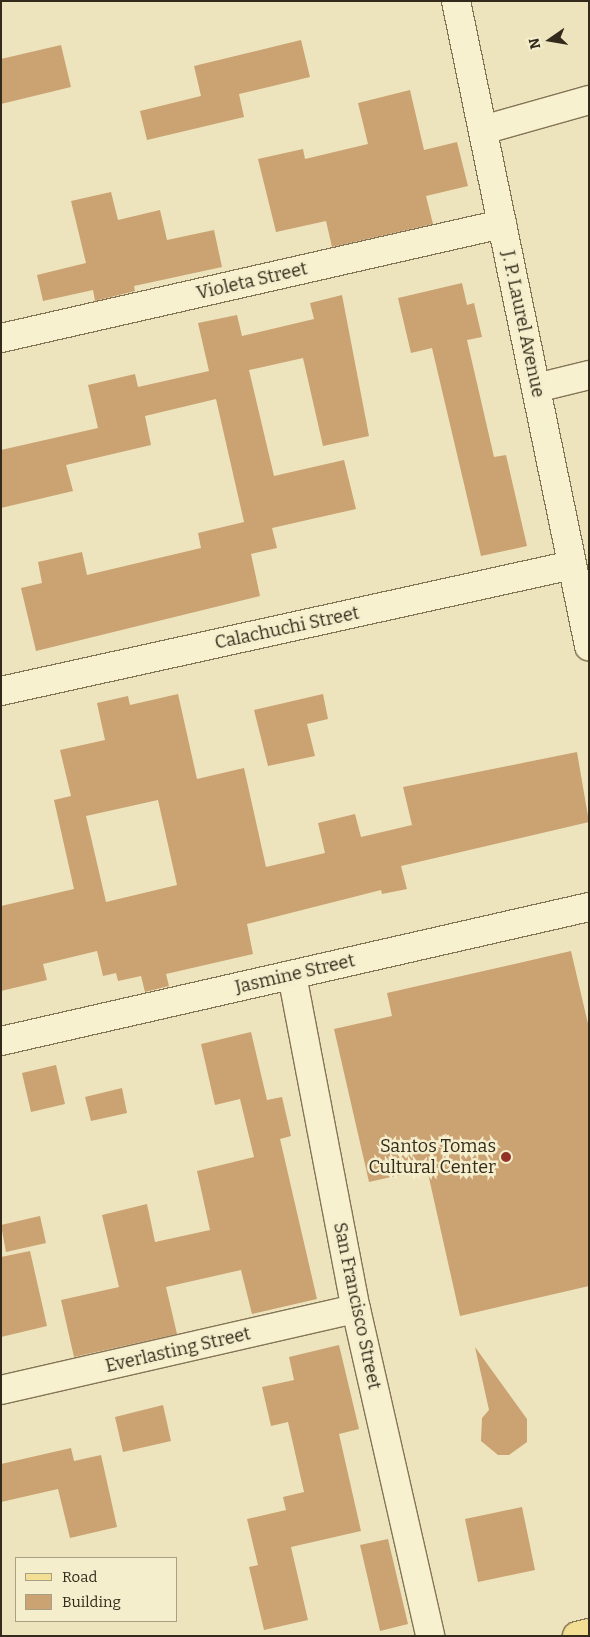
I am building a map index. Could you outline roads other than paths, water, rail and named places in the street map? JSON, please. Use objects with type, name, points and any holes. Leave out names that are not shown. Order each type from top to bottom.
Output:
[{"type":"main road","points":[[577,1636],[589,1633]]},
{"type":"street","name":"J. P. Laurel Avenue","points":[[456,1],[589,646]]},
{"type":"street","points":[[483,130],[589,100]]},
{"type":"street","name":"Violeta Street","points":[[1,338],[502,224]]},
{"type":"street","points":[[536,388],[589,376]]},
{"type":"street","name":"Calachuchi Street","points":[[1,691],[572,565]]},
{"type":"street","name":"Jasmine Street","points":[[1,1041],[589,908]]},
{"type":"street","name":"San Francisco Street","points":[[292,975],[356,1309],[430,1636]]},
{"type":"street","name":"Everlasting Street","points":[[1,1390],[356,1309]]},
{"type":"place","name":"Santos Tomas Cultural Center","points":[[506,1157]]}]
